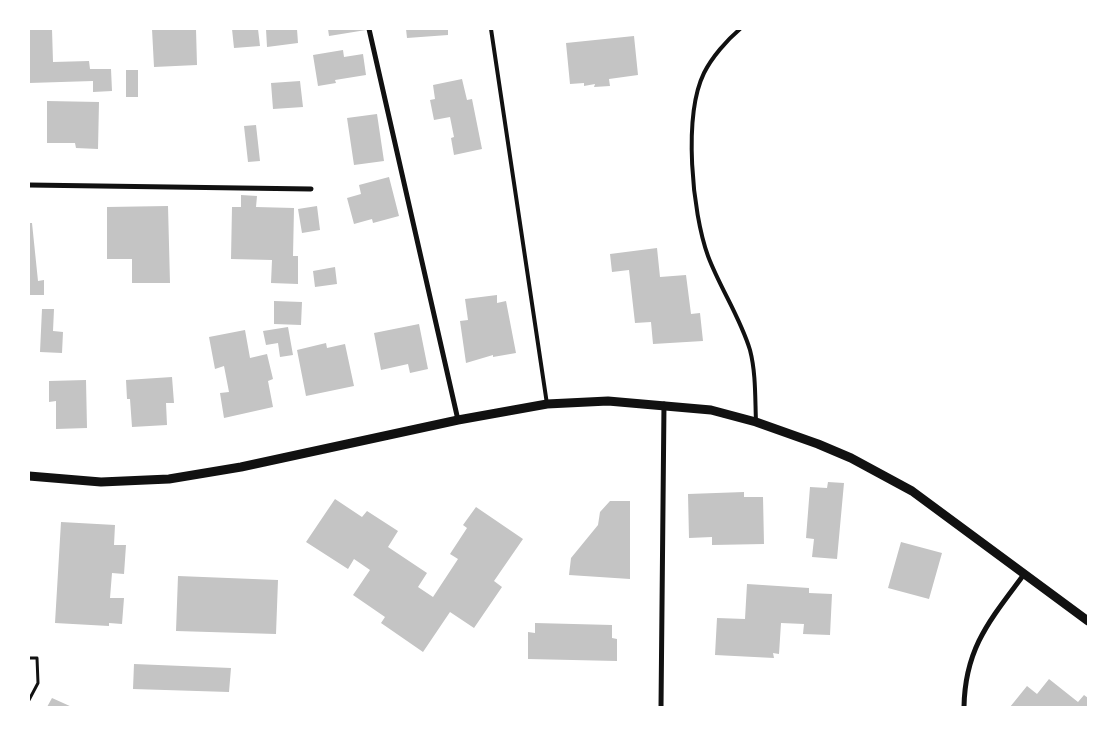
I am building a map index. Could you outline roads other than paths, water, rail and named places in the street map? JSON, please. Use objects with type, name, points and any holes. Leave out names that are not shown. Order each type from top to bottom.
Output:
[{"type":"street","points":[[369,29],[458,420]]},
{"type":"street","points":[[29,185],[310,189]]},
{"type":"street","points":[[29,476],[101,482],[170,479],[241,467],[458,420],[547,404],[608,401],[664,404],[711,410],[756,422],[850,458],[912,491],[1088,621]]},
{"type":"street","points":[[661,707],[664,404]]},
{"type":"street","points":[[964,707],[968,667],[980,635],[1025,573]]},
{"type":"lane","points":[[491,29],[547,404]]},
{"type":"lane","points":[[740,29],[718,52],[704,73],[693,111],[693,167],[699,220],[708,254],[750,350],[754,375],[756,422]]}]
